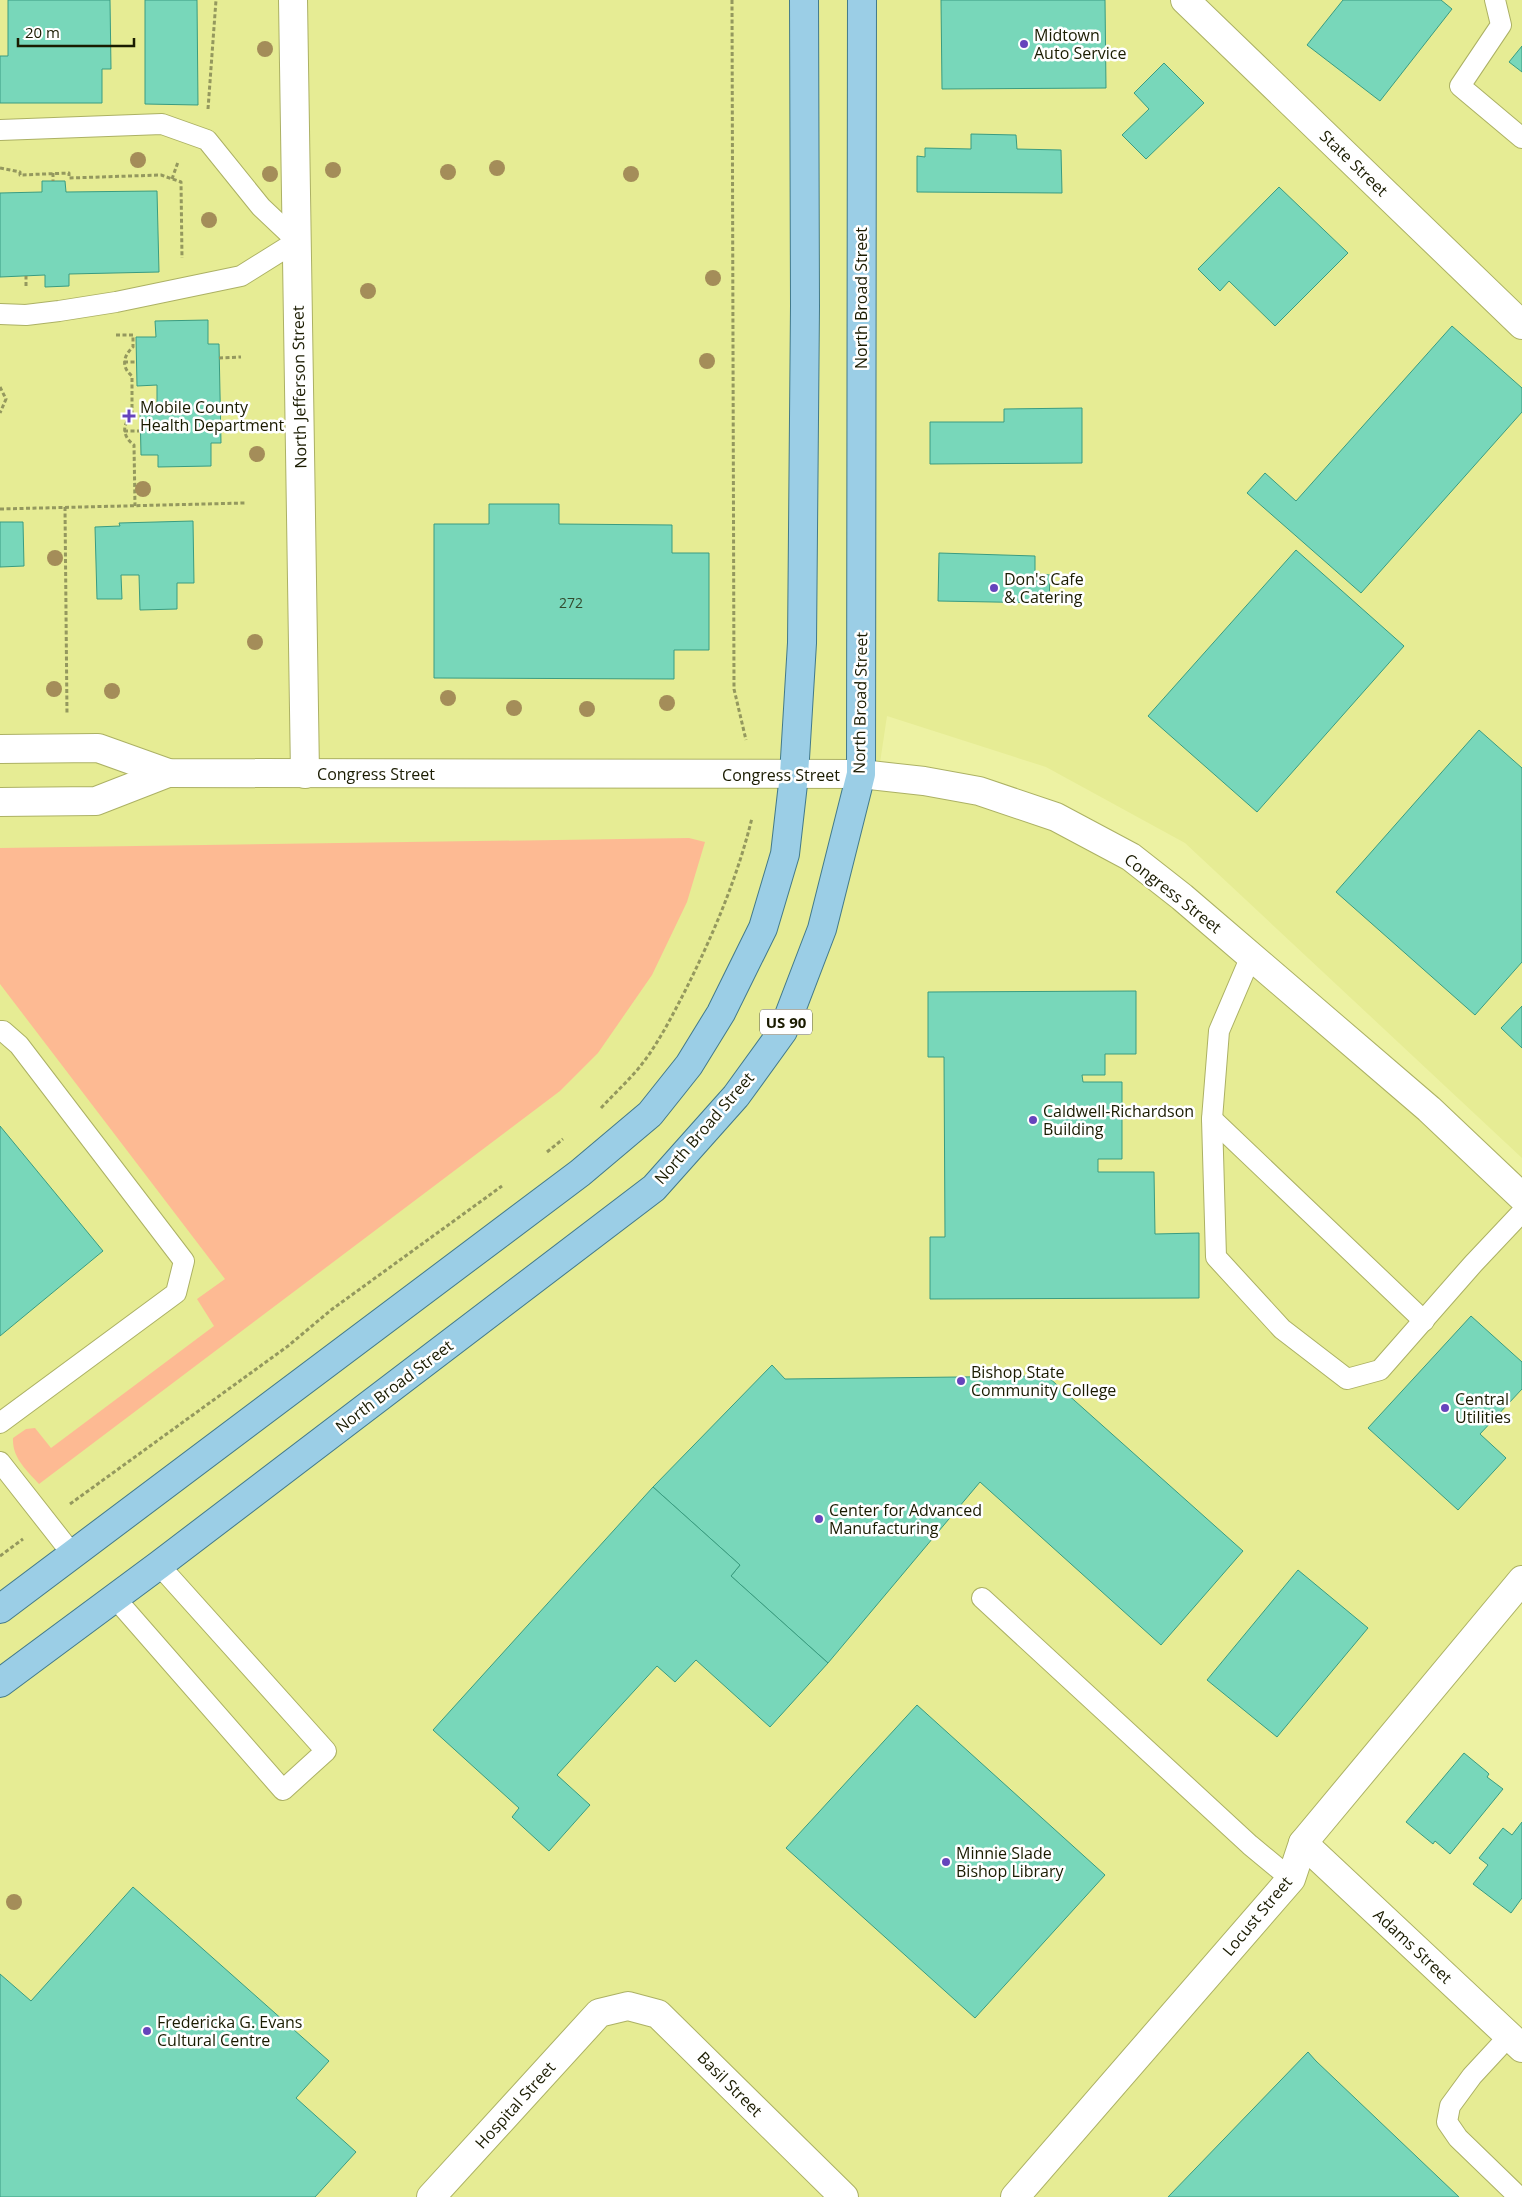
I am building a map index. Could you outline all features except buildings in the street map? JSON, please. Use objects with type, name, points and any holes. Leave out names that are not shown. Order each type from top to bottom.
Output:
[{"type":"main road","points":[[0,1609],[580,1173],[650,1114],[689,1065],[722,1013],[763,928],[785,854],[794,775],[802,643],[805,306],[804,0]]},
{"type":"main road","name":"North Broad Street","points":[[0,1683],[159,1565],[654,1188],[736,1096],[783,1031],[822,928],[861,774],[862,0]]},
{"type":"street","name":"North Jefferson Street","points":[[293,0],[304,774]]},
{"type":"street","name":"State Street","points":[[1186,0],[1522,325]]},
{"type":"street","name":"Congress Street","points":[[0,749],[98,748],[168,773],[861,774],[924,781],[979,791],[1056,817],[1131,857],[1251,956],[1429,1109],[1522,1197]]},
{"type":"street","name":"Congress Street","points":[[0,802],[96,801],[168,773]]},
{"type":"street","name":"Locust Street","points":[[1016,2197],[1291,1879],[1303,1843],[1522,1580]]},
{"type":"street","name":"Adams Street","points":[[1303,1843],[1516,2042]]},
{"type":"street","name":"Basil Street","points":[[599,2012],[628,2006],[658,2014],[844,2197]]},
{"type":"street","name":"Hospital Street","points":[[431,2197],[599,2012]]},
{"type":"lane","points":[[1495,0],[1502,24],[1460,86],[1522,138]]},
{"type":"lane","points":[[0,130],[162,124],[207,140],[261,206],[297,241],[241,276],[116,302],[59,311],[26,315],[0,314]]},
{"type":"lane","points":[[1251,956],[1219,1031],[1212,1119],[1216,1257],[1282,1329],[1347,1379],[1380,1370],[1473,1264],[1522,1212]]},
{"type":"lane","points":[[0,1031],[3,1031],[19,1045],[184,1261],[176,1293],[0,1423]]},
{"type":"lane","points":[[1212,1119],[1424,1321]]},
{"type":"lane","points":[[0,1462],[73,1555]]},
{"type":"lane","points":[[114,1598],[283,1790],[326,1751],[159,1565]]},
{"type":"lane","points":[[982,1598],[1250,1845],[1291,1879]]},
{"type":"lane","points":[[1516,2042],[1472,2076],[1450,2106],[1447,2122],[1458,2138],[1519,2197]]},
{"type":"path","points":[[172,179],[180,158],[210,106],[216,0]]},
{"type":"path","points":[[599,1109],[638,1069],[664,1032],[700,960],[741,863],[755,805],[754,775],[734,689],[732,0]]},
{"type":"path","points":[[0,168],[20,172],[20,175],[69,173],[69,178],[161,175],[181,182],[182,264]]},
{"type":"path","points":[[53,173],[53,181]]},
{"type":"path","points":[[133,335],[133,347],[126,354],[124,362],[127,372],[132,376],[132,416],[126,424],[124,431],[128,440],[134,445],[135,506]]},
{"type":"path","points":[[220,358],[241,357]]},
{"type":"path","points":[[124,362],[137,362]]},
{"type":"path","points":[[0,387],[6,399],[0,413]]},
{"type":"path","points":[[0,399],[6,399]]},
{"type":"path","points":[[220,410],[246,411]]},
{"type":"path","points":[[124,431],[140,431]]},
{"type":"path","points":[[0,509],[245,503]]},
{"type":"path","points":[[65,507],[67,748]]},
{"type":"path","points":[[543,1155],[564,1138]]},
{"type":"path","points":[[0,1556],[45,1521],[280,1352],[331,1310],[505,1183]]},
{"type":"shaded area","points":[[0,0],[1522,0],[1522,1158],[1185,843],[1046,767],[887,716],[878,776],[909,780],[1131,857],[1522,1197],[1522,1580],[1303,1843],[1522,2048],[1522,2197],[0,2197]]},
{"type":"shaded area","points":[[689,838],[705,842],[687,902],[652,975],[598,1053],[560,1091],[39,1484],[18,1458],[13,1445],[13,1438],[26,1429],[35,1428],[51,1448],[214,1326],[197,1299],[225,1279],[0,984],[0,848]]},
{"type":"place","name":"Midtown Auto Service","points":[[1024,44]]},
{"type":"place","name":"Mobile County Health Department","points":[[129,416]]},
{"type":"place","name":"Don's Cafe & Catering","points":[[994,588]]},
{"type":"place","name":"Caldwell-Richardson Building","points":[[1033,1120]]},
{"type":"place","name":"Bishop State Community College","points":[[961,1381]]},
{"type":"place","name":"Central Utilities","points":[[1445,1408]]},
{"type":"place","name":"Center for Advanced Manufacturing","points":[[819,1519]]},
{"type":"place","name":"Minnie Slade Bishop Library","points":[[946,1862]]},
{"type":"place","name":"Fredericka G. Evans Cultural Centre","points":[[147,2031]]}]
